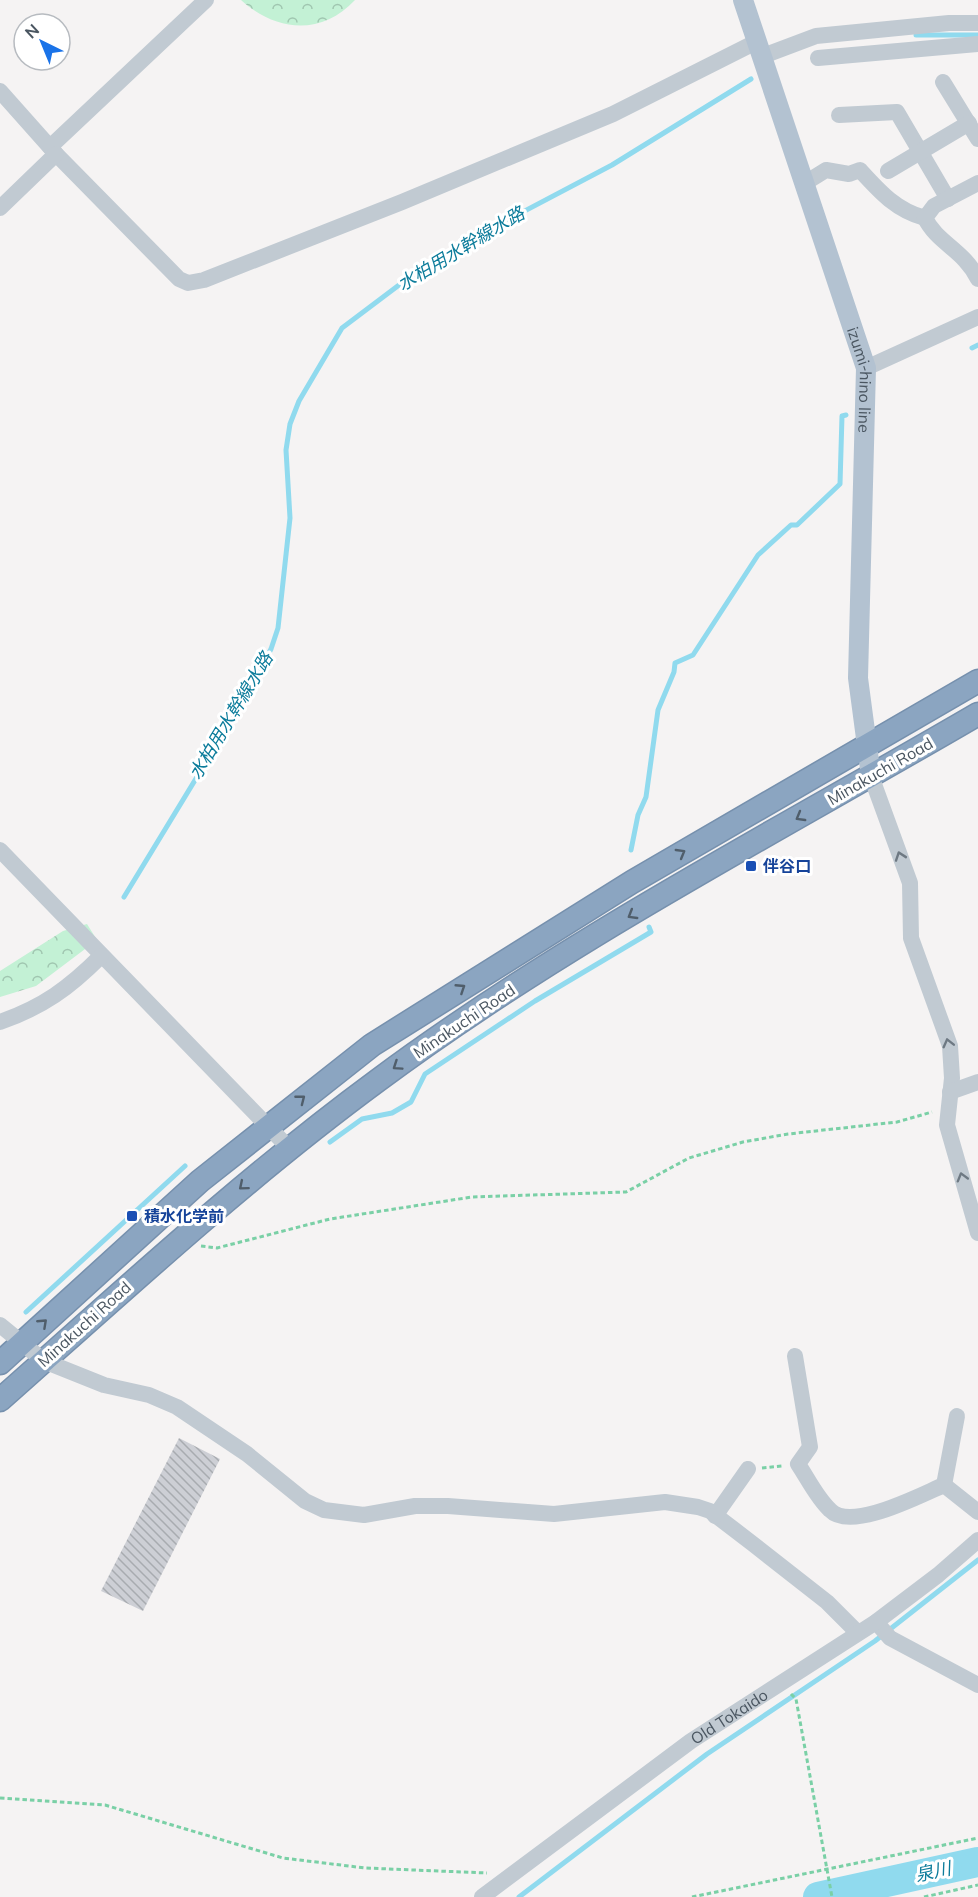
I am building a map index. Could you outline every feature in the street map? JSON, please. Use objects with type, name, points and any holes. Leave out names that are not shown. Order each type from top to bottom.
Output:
[{"type":"highway","name":"Minakuchi Road","points":[[0,1363],[104,1266],[267,1126],[372,1045],[488,970],[632,882],[978,681]]},
{"type":"highway","name":"Minakuchi Road","points":[[0,1400],[189,1231],[289,1148],[379,1079],[526,978],[660,897],[978,714]]},
{"type":"main road","name":"izumi-hino line","points":[[743,0],[866,368],[858,678],[871,776]]},
{"type":"street","points":[[0,208],[53,151],[206,0]]},
{"type":"street","points":[[0,91],[53,151],[179,279],[188,283],[204,280],[402,202],[614,114],[760,49],[816,36],[949,23],[978,23]]},
{"type":"street","points":[[818,58],[978,44]]},
{"type":"street","points":[[942,82],[978,139]]},
{"type":"street","points":[[839,115],[897,112],[948,199]]},
{"type":"street","points":[[888,171],[969,123]]},
{"type":"street","points":[[805,183],[826,170],[849,174],[860,170],[883,196],[906,213],[926,218]]},
{"type":"street","points":[[926,218],[934,206],[978,183]]},
{"type":"street","points":[[926,218],[930,229],[970,263],[978,279]]},
{"type":"street","points":[[866,368],[978,317]]},
{"type":"street","points":[[871,776],[910,883],[911,938],[950,1046],[947,1125],[978,1233]]},
{"type":"street","points":[[0,850],[289,1148]]},
{"type":"street","points":[[0,1022],[46,1003],[72,984],[101,956]]},
{"type":"street","points":[[949,1096],[978,1082]]},
{"type":"street","points":[[0,1325],[44,1361],[104,1385],[149,1395],[177,1407],[247,1454],[304,1501],[324,1510],[364,1515],[415,1506],[448,1506],[554,1514],[666,1503],[698,1507],[715,1516],[827,1602],[857,1632]]},
{"type":"street","points":[[795,1356],[810,1448],[798,1464],[831,1512],[849,1518],[877,1512],[944,1485]]},
{"type":"street","points":[[944,1485],[957,1416]]},
{"type":"street","points":[[715,1516],[748,1469]]},
{"type":"street","points":[[944,1485],[978,1512]]},
{"type":"street","name":"Old Tokaido","points":[[482,1897],[691,1741],[857,1632],[882,1629],[978,1540]]},
{"type":"street","points":[[882,1629],[978,1685]]},
{"type":"path","points":[[189,1231],[201,1246],[217,1248],[330,1220],[472,1197],[626,1192],[689,1158],[743,1142],[788,1134],[897,1122],[935,1111],[949,1096]]},
{"type":"path","points":[[748,1469],[798,1464]]},
{"type":"path","points":[[782,1683],[796,1699],[832,1897]]},
{"type":"path","points":[[0,1798],[105,1805],[283,1858],[365,1868],[448,1870],[513,1875]]},
{"type":"path","points":[[692,1897],[978,1838]]},
{"type":"path","points":[[924,1897],[978,1885]]},
{"type":"green space","points":[[241,0],[355,0],[342,12],[328,20],[299,26],[269,19]]},
{"type":"green space","points":[[87,924],[97,940],[36,986],[0,997],[0,971],[63,931]]},
{"type":"building","points":[[179,1438],[220,1459],[143,1611],[101,1591]]},
{"type":"waterway","name":"水柏用水幹線水路","points":[[916,35],[978,35]]},
{"type":"waterway","name":"水柏用水幹線水路","points":[[124,897],[248,693],[271,649],[278,628],[290,518],[286,450],[290,424],[299,401],[342,328],[411,276],[460,245],[612,165],[751,79]]},
{"type":"waterway","points":[[972,348],[978,345]]},
{"type":"waterway","points":[[631,850],[638,815],[646,797],[658,710],[674,672],[675,663],[693,655],[758,555],[791,525],[797,525],[840,484],[842,416],[846,415]]},
{"type":"waterway","points":[[330,1142],[362,1119],[392,1113],[411,1102],[425,1074],[535,1001],[651,932],[649,927]]},
{"type":"waterway","points":[[26,1312],[185,1166]]},
{"type":"waterway","points":[[519,1897],[707,1754],[875,1641],[978,1560]]},
{"type":"waterway","name":"泉川","points":[[818,1897],[978,1862]]},
{"type":"place","name":"伴谷口","points":[[751,866]]},
{"type":"place","name":"積水化学前","points":[[132,1216]]}]
